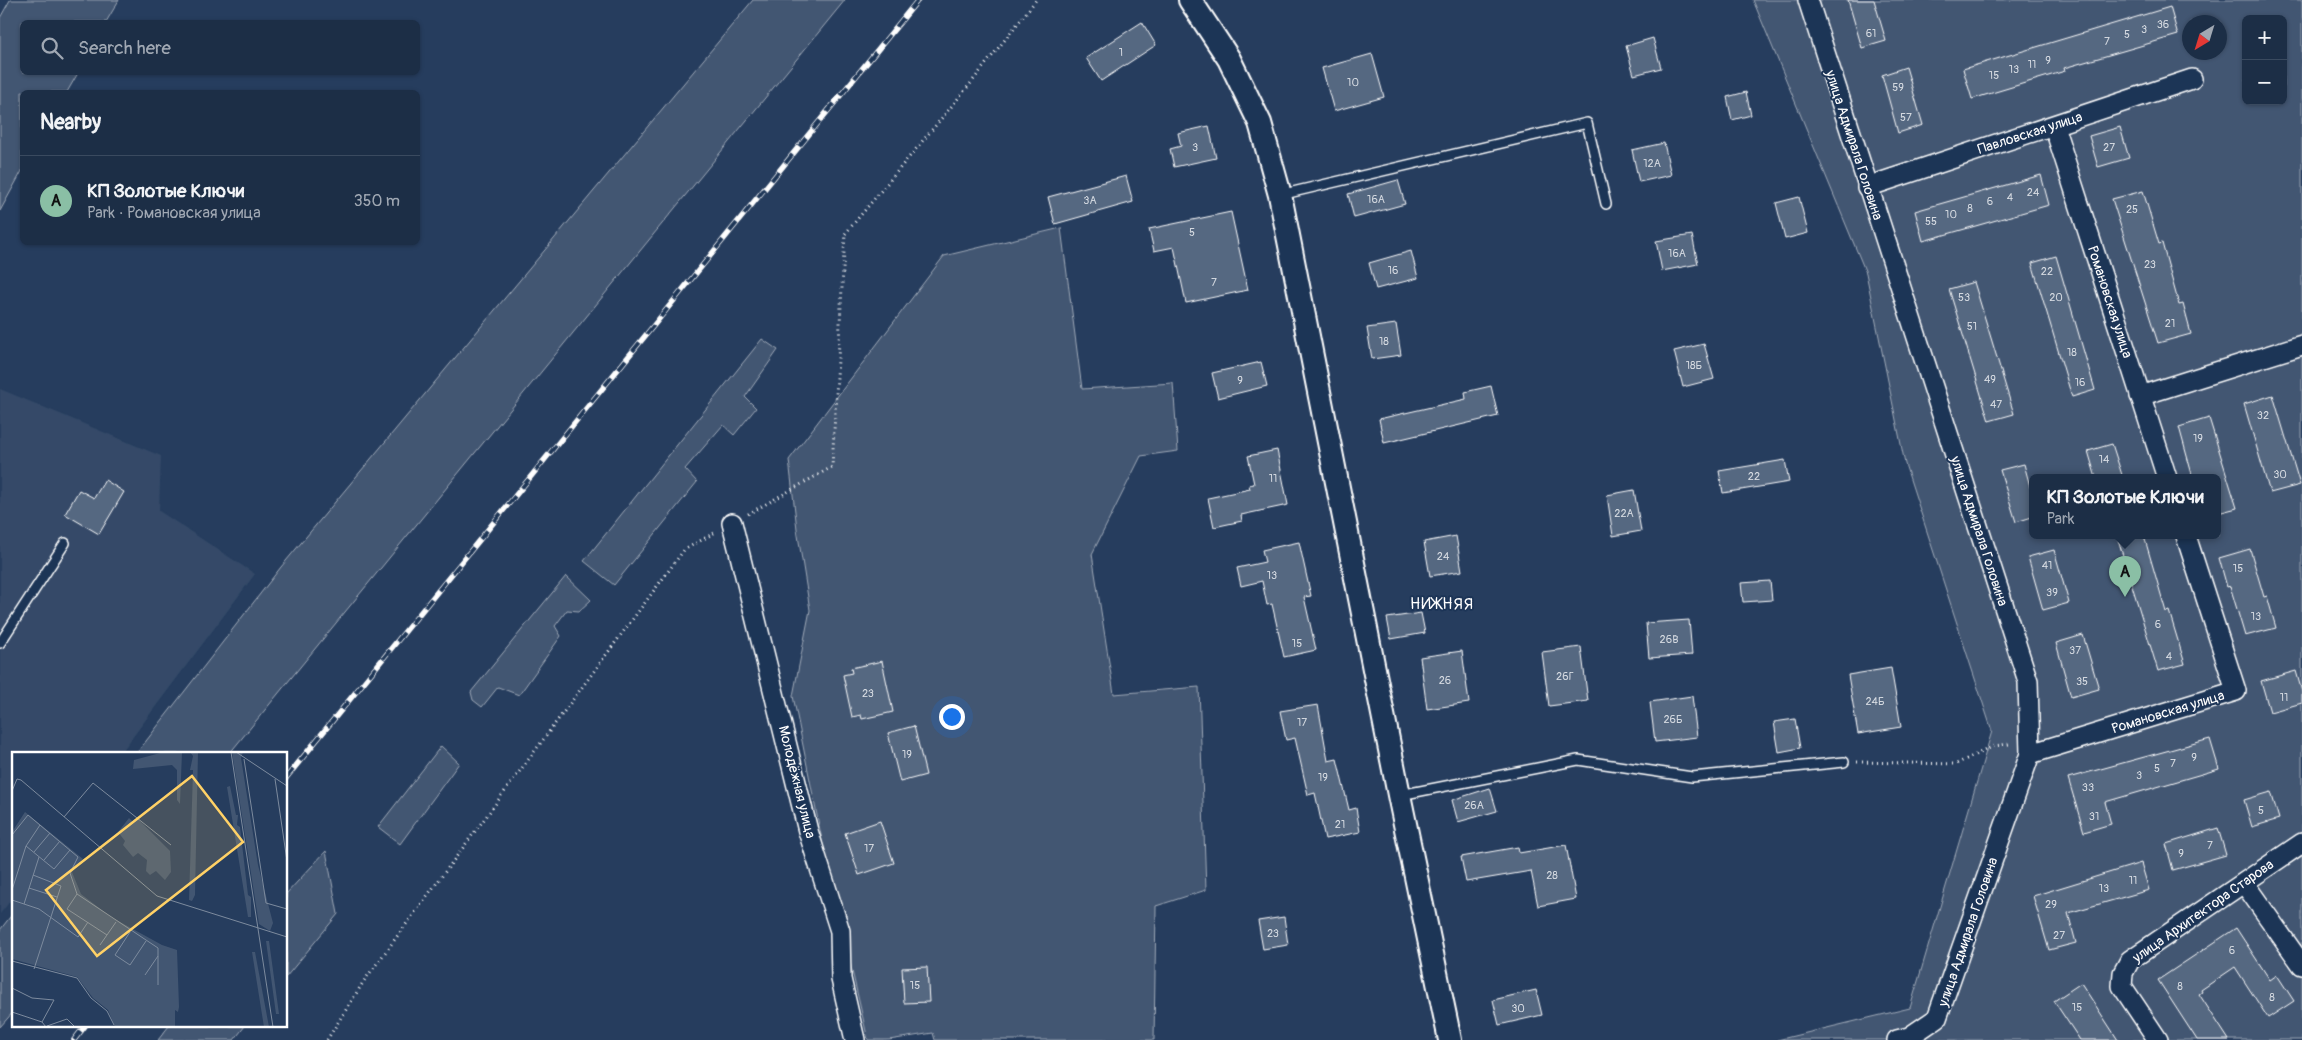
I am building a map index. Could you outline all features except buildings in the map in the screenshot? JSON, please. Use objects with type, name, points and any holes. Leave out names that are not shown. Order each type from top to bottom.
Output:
[{"type":"street","points":[[1190,0],[1229,59],[1260,123],[1280,195],[1399,795],[1450,1040]]},
{"type":"street","name":"улица Адмирала Головина","points":[[1808,0],[2028,680],[2030,747],[1937,1018],[1909,1037],[1897,1040]]},
{"type":"street","name":"Павловская улица","points":[[1867,187],[2192,79]]},
{"type":"street","name":"Романовская улица","points":[[2054,126],[2166,474]]},
{"type":"street","points":[[2140,396],[2302,345]]},
{"type":"street","name":"Молодёжная улица","points":[[732,523],[808,831],[840,931],[841,980],[855,1040]]},
{"type":"street","name":"Романовская улица","points":[[2030,747],[2236,691],[2187,539]]},
{"type":"street","name":"улица Архитектора Старова","points":[[2158,1040],[2122,986],[2123,973],[2130,960],[2302,843]]},
{"type":"street","points":[[2244,883],[2302,965]]},
{"type":"lane","points":[[1280,195],[1587,123],[1606,204]]},
{"type":"lane","points":[[0,643],[65,543]]},
{"type":"lane","points":[[1399,795],[1578,760],[1692,777],[1844,762]]},
{"type":"path","points":[[327,1040],[364,981],[684,550],[832,467],[845,234],[971,83],[1036,0]]},
{"type":"path","points":[[1844,762],[1956,764],[1994,746],[2030,747]]},
{"type":"shaded area","points":[[10,0],[119,0],[107,20],[20,20],[20,75],[77,75],[68,90],[20,90],[20,175],[0,211],[0,18]]},
{"type":"shaded area","points":[[753,0],[845,0],[231,752],[138,752],[281,567]]},
{"type":"shaded area","points":[[1753,0],[2302,0],[2302,1040],[1777,1040],[1910,1008],[1992,731],[1905,464],[1866,273]]},
{"type":"shaded area","points":[[1061,228],[1082,389],[1173,383],[1178,451],[1141,456],[1092,554],[1114,694],[1199,687],[1206,890],[1156,906],[1154,1040],[935,1040],[933,1033],[889,1040],[868,1040],[823,845],[793,696],[810,610],[797,529],[789,460],[944,256]]},
{"type":"shaded area","points":[[762,339],[778,350],[745,397],[756,408],[734,435],[723,425],[685,469],[697,482],[614,585],[584,561]]},
{"type":"shaded area","points":[[0,389],[161,456],[159,511],[255,574],[122,752],[12,752],[12,899],[0,914]]},
{"type":"shaded area","points":[[566,576],[591,600],[579,611],[567,610],[555,626],[561,636],[519,695],[498,687],[482,707],[473,700],[471,692]]},
{"type":"shaded area","points":[[441,746],[459,763],[400,844],[378,827]]},
{"type":"shaded area","points":[[326,851],[338,914],[288,975],[288,892]]},
{"type":"shaded area","points":[[12,915],[12,1013],[0,1027],[0,930]]},
{"type":"shaded area","points":[[167,1028],[243,1028],[234,1040],[158,1040]]},
{"type":"railway","points":[[288,776],[918,0]]},
{"type":"railway","points":[[74,1040],[83,1028]]},
{"type":"place","name":"КП Золотые Ключи","points":[[2125,597]]},
{"type":"district","name":"НИЖНЯЯ","points":[[1442,604]]}]
